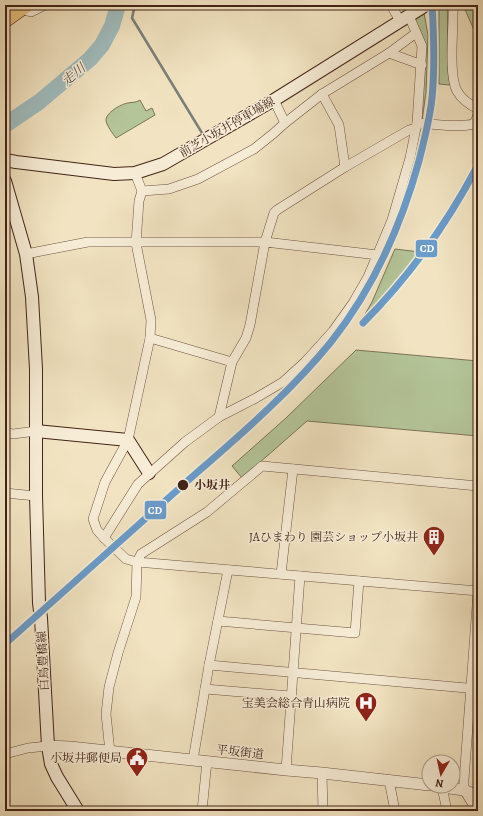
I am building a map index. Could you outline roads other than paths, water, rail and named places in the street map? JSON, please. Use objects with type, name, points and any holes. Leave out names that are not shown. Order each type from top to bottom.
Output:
[{"type":"highway","points":[[5,20],[23,7]]},
{"type":"main road","name":"前芝小坂井停車場線","points":[[5,160],[114,174],[135,173],[163,164],[274,100],[413,11]]},
{"type":"main road","points":[[5,181],[26,254],[32,297],[36,369],[36,431],[128,440],[149,473]]},
{"type":"main road","name":"白鳥豊橋線","points":[[36,431],[39,603],[48,746],[51,764],[57,777],[78,811]]},
{"type":"street","points":[[23,7],[31,12],[45,5]]},
{"type":"street","points":[[104,538],[138,484],[149,473],[185,442],[219,417],[283,382],[305,362],[333,331],[353,303],[368,277],[392,220],[403,184],[416,125],[422,65],[422,46],[416,33],[413,11],[391,5]]},
{"type":"street","points":[[453,5],[453,62],[455,87],[468,104],[478,109]]},
{"type":"street","points":[[142,191],[169,188],[198,179],[254,149],[322,94],[389,53],[416,33]]},
{"type":"street","points":[[389,53],[422,65]]},
{"type":"street","points":[[322,94],[339,125],[345,167]]},
{"type":"street","points":[[274,100],[285,123]]},
{"type":"street","points":[[219,417],[232,362],[246,338],[250,325],[265,242],[274,213],[345,167],[416,125],[468,125],[474,124],[478,115]]},
{"type":"street","points":[[135,173],[142,191],[139,201],[136,242],[150,320],[150,338],[128,440],[106,482],[93,518],[97,530],[126,559],[137,562],[478,592],[474,688],[464,790],[477,811]]},
{"type":"street","points":[[26,254],[88,242],[265,242],[378,254]]},
{"type":"street","points":[[150,338],[232,362]]},
{"type":"street","points":[[5,432],[13,434],[36,431]]},
{"type":"street","points":[[110,752],[106,714],[109,687],[118,652],[136,597],[137,562],[141,554],[207,512],[262,466],[478,486]]},
{"type":"street","points":[[281,574],[293,468]]},
{"type":"street","points":[[5,493],[36,496]]},
{"type":"street","points":[[193,760],[209,665],[228,570]]},
{"type":"street","points":[[286,770],[300,576]]},
{"type":"street","points":[[218,621],[355,633],[359,581]]},
{"type":"street","points":[[209,665],[474,688]]},
{"type":"street","points":[[205,689],[291,696]]},
{"type":"street","points":[[5,754],[28,748],[48,746]]},
{"type":"street","name":"平坂街道","points":[[48,746],[421,784]]},
{"type":"street","points":[[202,811],[207,762]]},
{"type":"street","points":[[322,773],[323,811]]},
{"type":"street","points":[[389,780],[395,811]]},
{"type":"street","points":[[461,790],[478,796]]},
{"type":"street","points":[[442,794],[447,811]]},
{"type":"waterway","name":"走川","points":[[5,125],[39,102],[90,59],[102,45],[112,26],[118,5]]},
{"type":"waterway","points":[[135,5],[132,18],[202,133]]},
{"type":"place","name":"小坂井","points":[[183,485]]},
{"type":"place","name":"JAひまわり 園芸ショップ小坂井","points":[[434,556]]},
{"type":"place","name":"宝美会総合青山病院","points":[[366,722]]},
{"type":"place","name":"小坂井郵便局","points":[[137,778]]}]
